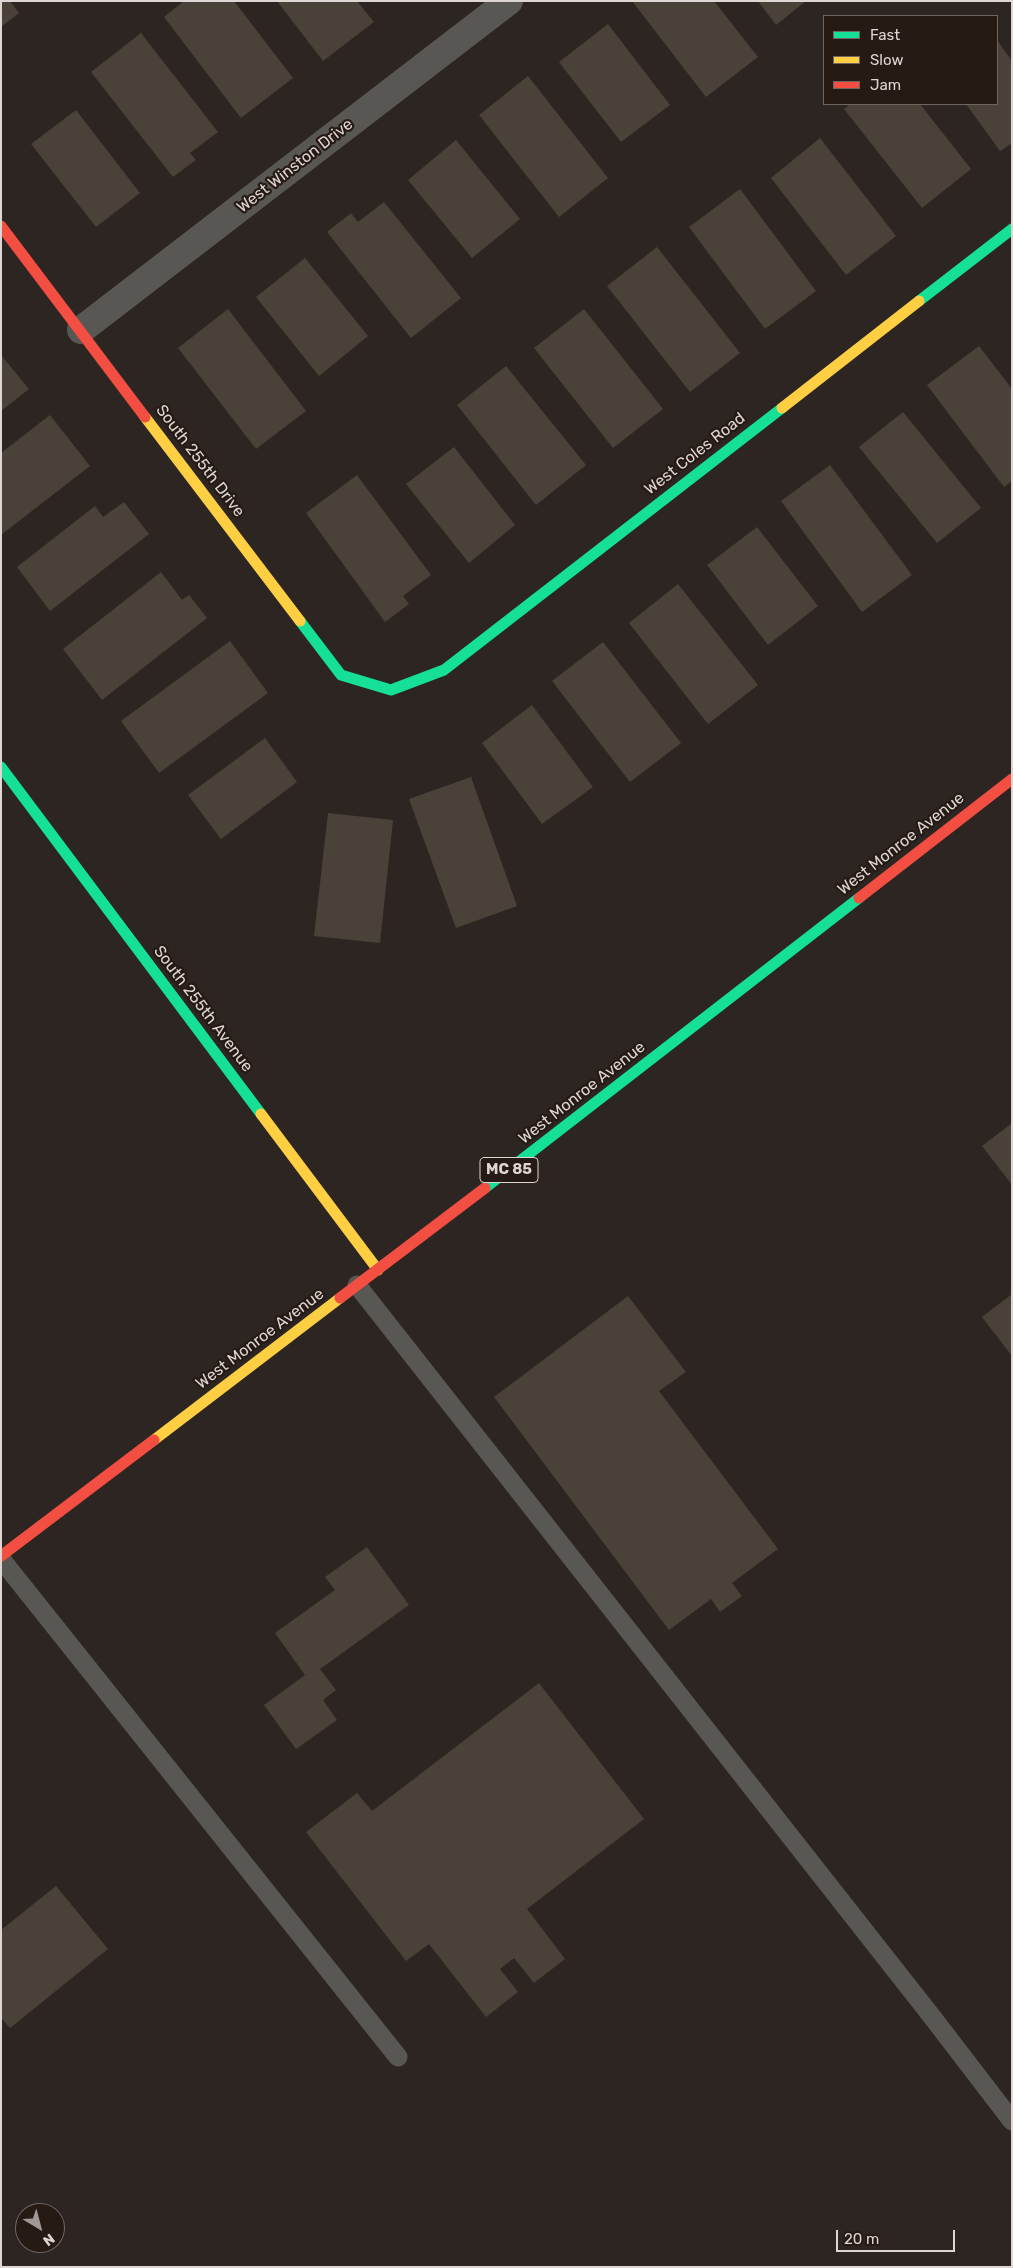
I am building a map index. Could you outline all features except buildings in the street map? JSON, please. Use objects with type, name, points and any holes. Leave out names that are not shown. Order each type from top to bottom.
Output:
[{"type":"street","name":"West Winston Drive","points":[[81,330],[509,1]]},
{"type":"street","name":"South 255th Drive","points":[[1,226],[342,675],[390,690]]},
{"type":"street","name":"West Coles Road","points":[[390,690],[444,670],[1012,229]]},
{"type":"street","name":"South 255th Avenue","points":[[1,767],[378,1270]]},
{"type":"street","name":"West Monroe Avenue","points":[[1,1557],[598,1102],[1012,779]]},
{"type":"lane","points":[[357,1285],[419,1367],[933,2018],[1012,2121]]},
{"type":"lane","points":[[1,1557],[398,2057]]},
{"type":"traffic: fast","points":[[919,301],[1012,229]]},
{"type":"traffic: fast","points":[[300,621],[341,675],[391,690],[444,670],[782,408]]},
{"type":"traffic: fast","points":[[1,767],[261,1114]]},
{"type":"traffic: fast","points":[[485,1188],[859,898]]},
{"type":"traffic: slow","points":[[782,408],[919,301]]},
{"type":"traffic: slow","points":[[145,417],[300,621]]},
{"type":"traffic: slow","points":[[261,1114],[378,1270]]},
{"type":"traffic: slow","points":[[154,1440],[340,1298]]},
{"type":"traffic: jam","points":[[1,226],[145,417]]},
{"type":"traffic: jam","points":[[859,898],[1012,779]]},
{"type":"traffic: jam","points":[[340,1298],[485,1188]]},
{"type":"traffic: jam","points":[[1,1556],[154,1440]]}]
